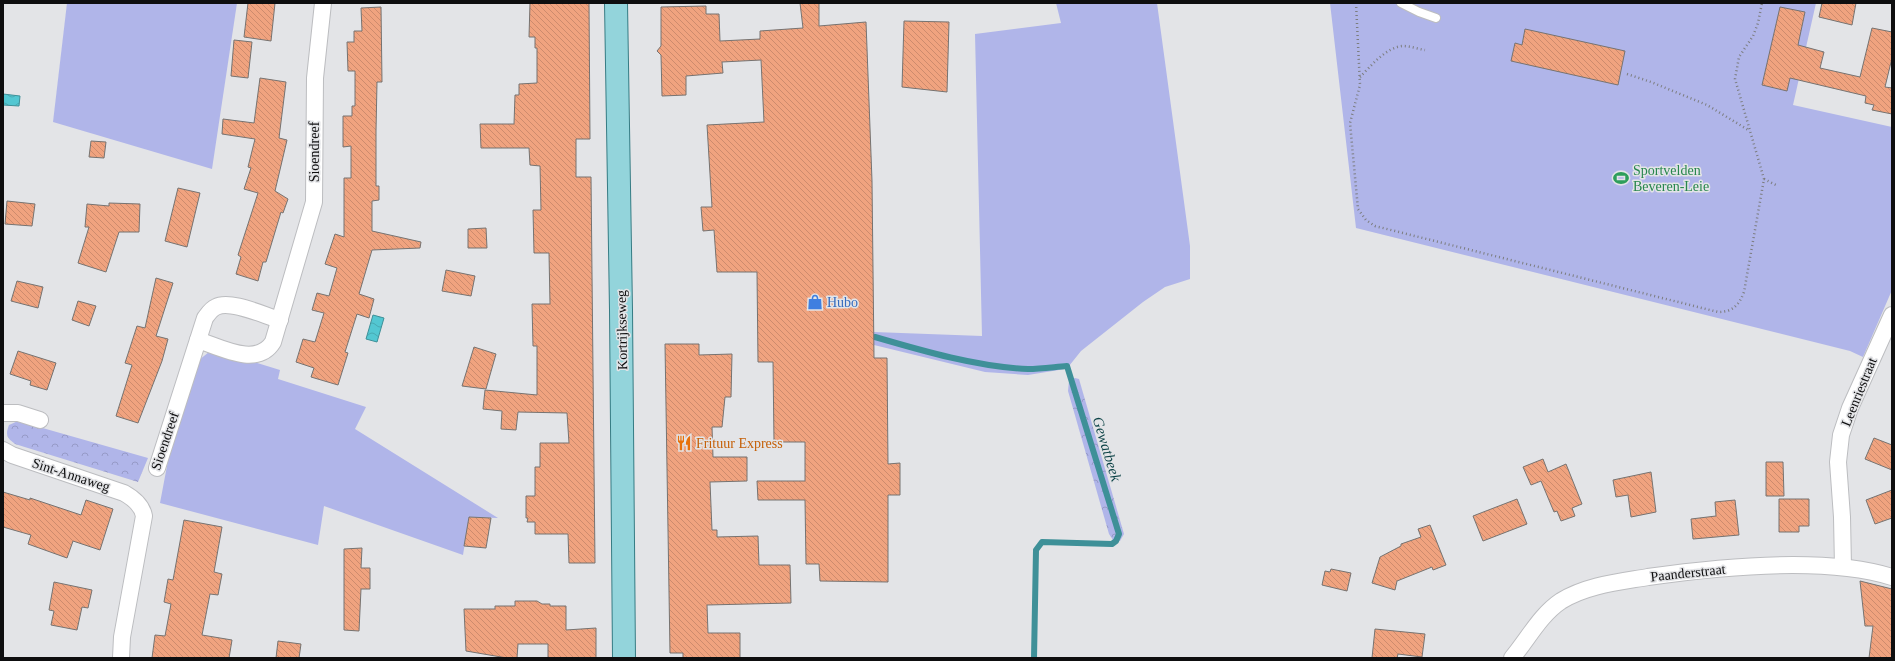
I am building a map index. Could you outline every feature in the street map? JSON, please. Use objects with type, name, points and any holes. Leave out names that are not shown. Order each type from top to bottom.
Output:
[{"type":"main road","name":"Kortrijkseweg","points":[[616,3],[622,310],[624,658]]},
{"type":"street","name":"Sioendreef","points":[[198,340],[246,355],[257,355],[265,352],[271,346],[314,202],[315,78],[323,3]]},
{"type":"street","name":"Sioendreef","points":[[157,468],[207,315],[220,305],[232,305],[280,320]]},
{"type":"street","name":"Leenriestraat","points":[[1843,567],[1842,517],[1838,462],[1841,435],[1850,408],[1892,315]]},
{"type":"street","points":[[3,413],[18,413],[40,420]]},
{"type":"street","name":"Sint-Annaweg","points":[[3,450],[12,456],[119,491],[129,495],[138,503],[144,516],[122,637],[121,658]]},
{"type":"street","name":"Paanderstraat","points":[[1512,658],[1535,627],[1551,609],[1572,595],[1596,587],[1695,570],[1784,566],[1843,567],[1892,577]]},
{"type":"lane","points":[[1401,3],[1436,18]]},
{"type":"path","points":[[1356,3],[1360,77],[1358,98],[1350,123],[1358,209],[1366,220],[1375,226],[1718,312],[1726,312],[1734,308],[1740,302],[1744,292],[1764,179],[1735,80],[1739,57],[1753,36],[1758,23],[1762,3]]},
{"type":"path","points":[[1360,77],[1376,61],[1391,50],[1403,46],[1425,50]]},
{"type":"path","points":[[1627,74],[1651,82],[1707,105],[1750,131]]},
{"type":"path","points":[[1764,179],[1776,185]]},
{"type":"green space","points":[[67,3],[237,3],[212,169],[53,122]]},
{"type":"green space","points":[[1056,3],[1157,3],[1190,246],[1190,279],[1165,287],[1143,302],[1081,351],[1065,369],[1028,375],[985,372],[874,345],[874,332],[982,336],[975,34],[1061,23]]},
{"type":"green space","name":"Sportvelden Beveren-Leie","points":[[1330,3],[1816,3],[1793,105],[1892,127],[1892,290],[1863,357],[1850,351],[1356,228]]},
{"type":"green space","points":[[209,352],[221,352],[280,370],[278,379],[366,407],[355,429],[498,518],[469,517],[463,555],[324,506],[318,545],[160,503],[170,450],[199,360]]},
{"type":"green space","points":[[1075,378],[1079,379],[1124,534],[1120,541],[1113,540],[1109,534],[1068,391],[1069,381]]},
{"type":"green space","points":[[18,421],[148,458],[138,482],[15,444],[10,440],[7,431],[9,425]]},
{"type":"water","points":[[3,94],[20,96],[19,106],[3,105]]},
{"type":"water","points":[[373,315],[384,318],[377,342],[366,339]]},
{"type":"building","points":[[248,3],[275,3],[271,41],[244,37]]},
{"type":"building","points":[[530,3],[589,3],[590,139],[576,139],[576,177],[591,177],[595,563],[569,563],[568,534],[535,534],[535,522],[527,522],[528,518],[526,518],[526,496],[535,496],[535,467],[540,467],[540,443],[569,443],[567,413],[518,412],[516,430],[501,429],[502,411],[483,409],[485,390],[537,395],[537,346],[533,346],[532,304],[550,304],[549,253],[534,253],[533,210],[541,210],[540,166],[530,165],[529,148],[481,148],[480,124],[514,124],[515,95],[519,95],[519,84],[537,83],[537,48],[535,48],[535,37],[529,37]]},
{"type":"building","name":"Hubo","points":[[800,3],[819,3],[819,26],[866,22],[872,181],[874,358],[887,358],[888,464],[900,463],[900,495],[888,495],[888,582],[820,581],[819,564],[806,564],[805,500],[758,500],[757,481],[805,481],[805,442],[774,442],[773,362],[758,362],[757,272],[717,272],[714,230],[703,231],[701,207],[712,207],[707,125],[764,122],[761,60],[722,62],[723,73],[686,76],[686,95],[662,96],[661,55],[657,51],[661,46],[661,7],[706,6],[706,14],[719,14],[720,41],[760,39],[760,31],[803,28]]},
{"type":"building","points":[[1822,3],[1856,3],[1852,25],[1819,17]]},
{"type":"building","points":[[381,7],[382,82],[377,82],[376,131],[376,186],[379,186],[379,200],[372,201],[372,231],[421,242],[420,248],[372,250],[359,294],[374,299],[369,318],[357,314],[345,352],[348,353],[338,385],[311,377],[314,368],[296,362],[303,339],[315,342],[324,313],[312,310],[317,293],[329,296],[337,268],[325,264],[335,234],[344,237],[344,178],[351,178],[351,146],[343,147],[343,116],[352,116],[352,106],[355,106],[355,71],[348,71],[347,42],[354,42],[354,31],[362,31],[361,8]]},
{"type":"building","points":[[1780,7],[1805,12],[1798,45],[1824,52],[1820,68],[1860,77],[1872,28],[1892,32],[1892,58],[1885,87],[1892,88],[1892,114],[1872,110],[1874,105],[1865,103],[1866,96],[1790,78],[1787,91],[1762,85]]},
{"type":"building","points":[[904,21],[949,22],[947,92],[902,87]]},
{"type":"building","points":[[1525,29],[1625,51],[1618,85],[1511,61],[1515,43],[1522,45]]},
{"type":"building","points":[[234,40],[252,42],[248,78],[231,76]]},
{"type":"building","points":[[260,78],[286,82],[279,138],[287,140],[275,191],[288,199],[283,213],[281,212],[266,262],[263,262],[258,281],[236,274],[241,257],[238,255],[258,193],[244,189],[251,168],[248,167],[255,139],[222,134],[223,119],[254,123]]},
{"type":"building","points":[[91,141],[106,142],[104,158],[89,157]]},
{"type":"building","points":[[178,188],[200,193],[187,247],[165,241]]},
{"type":"building","points":[[7,201],[35,204],[32,226],[5,224]]},
{"type":"building","points":[[109,203],[140,204],[139,232],[119,232],[106,272],[78,263],[89,227],[85,227],[87,204],[109,206]]},
{"type":"building","points":[[486,228],[487,248],[468,248],[468,229]]},
{"type":"building","points":[[446,270],[475,276],[471,296],[442,291]]},
{"type":"building","points":[[156,278],[173,283],[156,336],[168,339],[162,361],[138,423],[116,416],[132,365],[125,363],[137,326],[145,328]]},
{"type":"building","points":[[17,281],[43,287],[38,308],[11,301]]},
{"type":"building","points":[[78,301],[96,306],[89,326],[72,320]]},
{"type":"building","points":[[665,344],[699,344],[699,355],[732,354],[731,397],[725,397],[722,427],[712,427],[713,457],[747,457],[747,481],[710,482],[712,530],[717,530],[717,537],[758,536],[759,565],[790,565],[791,603],[707,605],[708,633],[740,633],[740,658],[683,658],[683,653],[670,653]]},
{"type":"building","points":[[474,347],[496,354],[486,389],[462,386]]},
{"type":"building","points":[[18,351],[56,363],[47,390],[30,385],[31,381],[10,374]]},
{"type":"building","points":[[1874,438],[1892,445],[1892,470],[1865,459]]},
{"type":"building","points":[[1543,459],[1548,472],[1566,464],[1582,504],[1572,508],[1575,516],[1561,521],[1557,511],[1554,512],[1541,481],[1531,485],[1523,467]]},
{"type":"building","points":[[1766,462],[1783,462],[1784,496],[1766,496]]},
{"type":"building","points":[[1651,472],[1656,512],[1631,517],[1628,495],[1616,497],[1613,480]]},
{"type":"building","points":[[1892,490],[1892,518],[1875,524],[1866,500]]},
{"type":"building","points":[[3,492],[30,500],[30,498],[81,515],[86,500],[113,509],[100,550],[73,541],[67,558],[28,544],[31,535],[3,527]]},
{"type":"building","points":[[1517,499],[1527,524],[1483,541],[1473,516]]},
{"type":"building","points":[[1779,499],[1809,499],[1809,526],[1799,526],[1799,532],[1779,532]]},
{"type":"building","points":[[1735,500],[1739,535],[1693,539],[1691,519],[1716,516],[1715,502]]},
{"type":"building","points":[[469,517],[491,518],[486,548],[464,546]]},
{"type":"building","points":[[184,520],[222,527],[214,572],[222,574],[218,595],[210,594],[202,635],[232,640],[229,658],[152,658],[155,635],[165,636],[171,604],[164,602],[168,579],[173,580]]},
{"type":"building","points":[[1430,525],[1446,565],[1433,570],[1432,567],[1397,581],[1395,590],[1372,583],[1380,557],[1401,546],[1401,544],[1421,537],[1418,529]]},
{"type":"building","points":[[362,548],[361,568],[370,568],[370,589],[361,589],[359,631],[344,630],[344,549]]},
{"type":"building","points":[[1331,569],[1351,573],[1347,591],[1322,585],[1325,571],[1330,572]]},
{"type":"building","points":[[1860,581],[1892,589],[1892,658],[1869,658],[1873,626],[1865,626]]},
{"type":"building","points":[[54,582],[92,590],[88,608],[82,607],[77,630],[51,625],[54,611],[49,610]]},
{"type":"building","points":[[515,601],[537,601],[542,604],[550,604],[550,606],[566,606],[566,630],[596,628],[596,658],[548,658],[548,644],[518,644],[517,658],[507,658],[466,651],[464,609],[495,609],[495,606],[515,606]]},
{"type":"building","points":[[1375,629],[1425,634],[1422,657],[1398,654],[1397,658],[1372,658]]},
{"type":"building","points":[[278,641],[301,644],[299,658],[276,658]]},
{"type":"waterway","name":"Gewatbeek","points":[[875,337],[931,353],[970,362],[1009,368],[1028,369],[1067,366],[1119,534],[1116,541],[1112,544],[1042,542],[1036,550],[1034,658]]},
{"type":"place","name":"Sportvelden Beveren-Leie","points":[[1621,178]]},
{"type":"place","name":"Hubo","points":[[815,302]]},
{"type":"place","name":"Frituur Express","points":[[684,443]]}]
